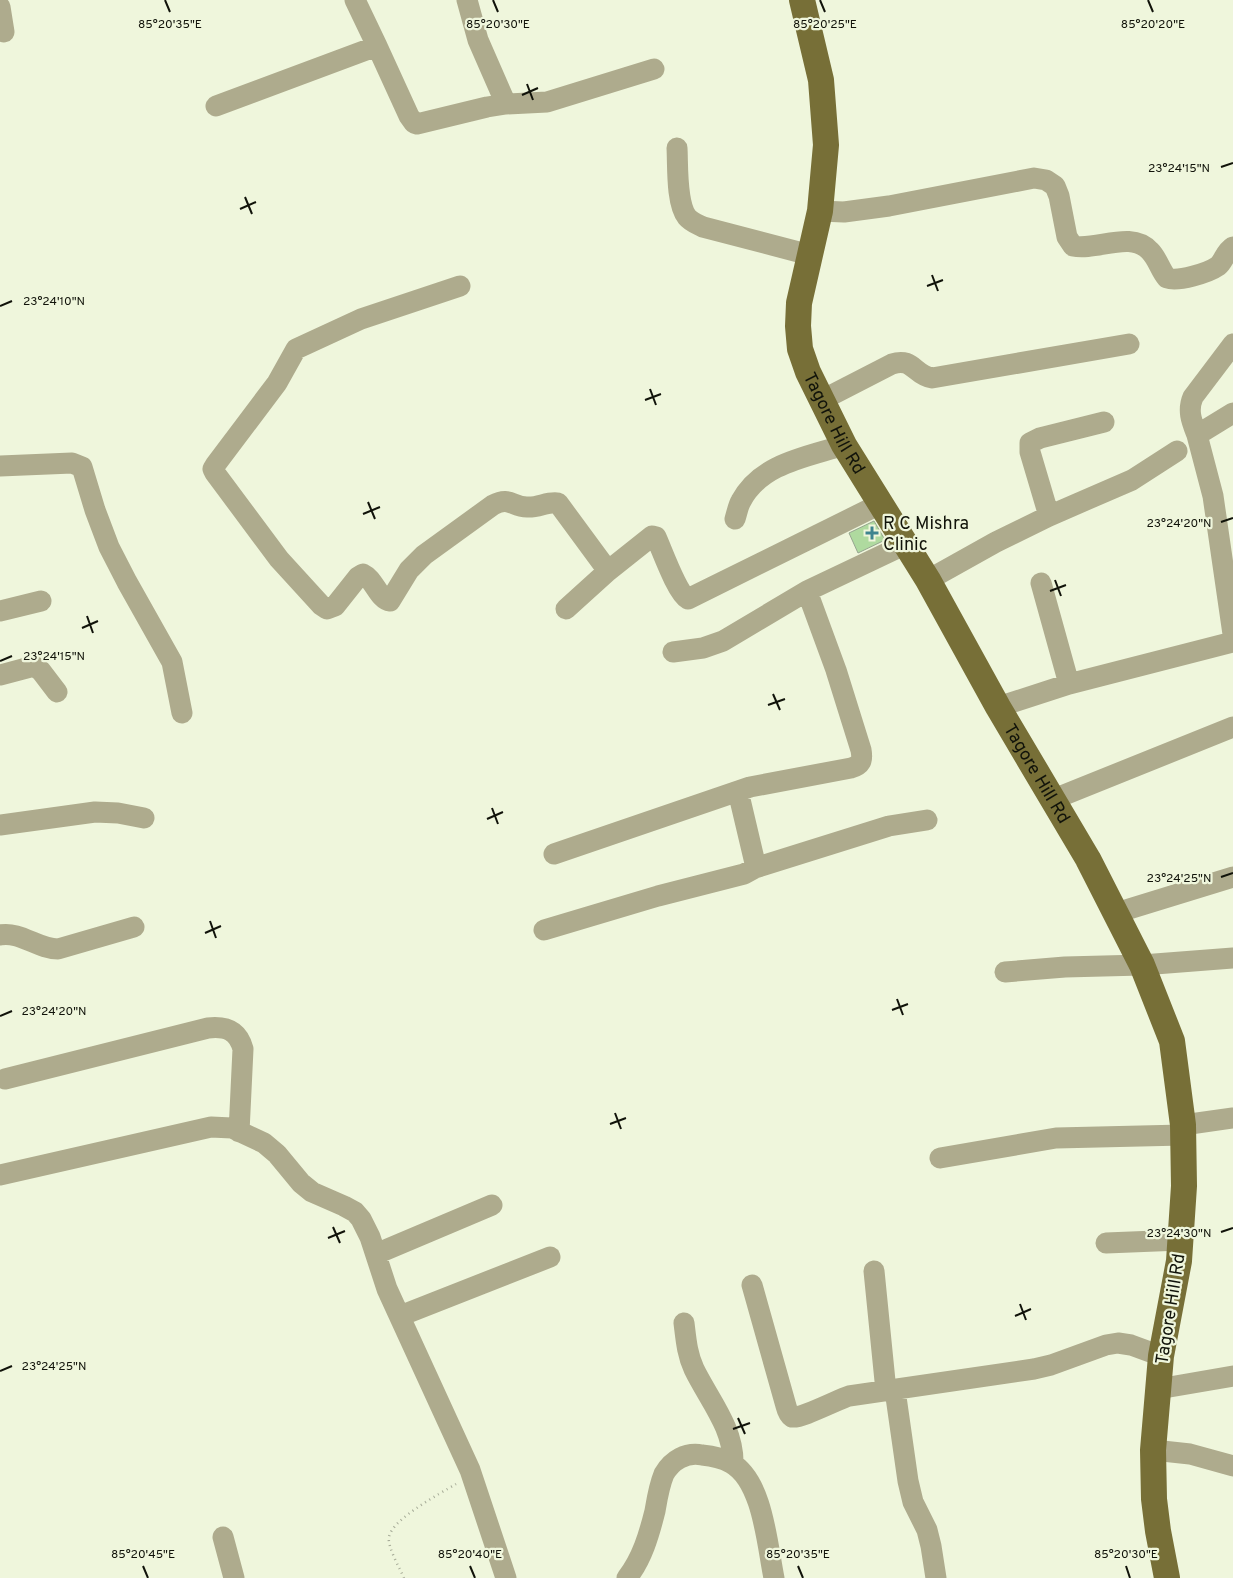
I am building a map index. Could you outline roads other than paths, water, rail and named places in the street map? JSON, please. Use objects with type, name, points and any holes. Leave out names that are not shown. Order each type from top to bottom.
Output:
[{"type":"main road","name":"Tagore Hill Rd","points":[[802,0],[821,80],[826,145],[820,211],[799,303],[800,349],[808,372],[844,445],[928,580],[998,707],[1054,799],[1142,964],[1172,1040],[1183,1130],[1184,1172],[1175,1285],[1161,1356],[1153,1450],[1154,1499],[1167,1578]]},
{"type":"street","points":[[355,0],[414,123],[422,124],[506,104],[547,102],[654,69]]},
{"type":"street","points":[[467,0],[478,40],[506,104]]},
{"type":"street","points":[[0,7],[4,32]]},
{"type":"street","points":[[216,106],[377,46]]},
{"type":"street","points":[[678,148],[680,199],[682,210],[691,221],[704,227],[810,254]]},
{"type":"street","points":[[820,211],[844,212],[888,206],[1034,178],[1046,180],[1055,186],[1060,196],[1067,237],[1074,246],[1082,248],[1125,242],[1139,244],[1149,249],[1156,257],[1162,273],[1167,278],[1179,280],[1217,267],[1233,247]]},
{"type":"street","points":[[460,286],[361,319],[296,349],[277,383],[222,454],[214,467],[214,471],[279,559],[321,605],[327,609],[335,606],[358,577],[364,574],[368,576],[385,600],[390,601],[408,570],[424,555],[501,501],[510,501],[528,508],[552,502],[558,503],[608,571]]},
{"type":"street","points":[[822,400],[897,362],[910,364],[924,375],[932,378],[1128,344]]},
{"type":"street","points":[[1233,344],[1193,397],[1190,405],[1190,415],[1213,496],[1233,634]]},
{"type":"street","points":[[1197,435],[1233,413]]},
{"type":"street","points":[[1049,516],[1030,452],[1030,443],[1040,438],[1104,422]]},
{"type":"street","points":[[735,519],[741,501],[758,479],[767,472],[778,466],[844,445]]},
{"type":"street","points":[[928,580],[987,546],[1049,516],[1132,480],[1177,451]]},
{"type":"street","points":[[0,466],[72,463],[82,467],[95,510],[115,560],[172,662],[182,713]]},
{"type":"street","points":[[566,609],[608,571],[652,536],[655,536],[683,596],[688,599],[880,504]]},
{"type":"street","points":[[673,652],[703,648],[724,641],[807,590],[906,544]]},
{"type":"street","points":[[1041,583],[1069,684]]},
{"type":"street","points":[[554,854],[738,791],[792,778],[850,768],[856,766],[862,760],[861,750],[836,670],[807,590]]},
{"type":"street","points":[[0,611],[41,601]]},
{"type":"street","points":[[998,707],[1069,684],[1233,642]]},
{"type":"street","points":[[0,675],[34,666],[57,692]]},
{"type":"street","points":[[1054,799],[1233,727]]},
{"type":"street","points":[[738,791],[756,863],[755,868]]},
{"type":"street","points":[[0,825],[95,812],[118,813],[144,818]]},
{"type":"street","points":[[544,930],[658,896],[744,874],[755,868],[889,826],[926,820]]},
{"type":"street","points":[[1116,913],[1233,877]]},
{"type":"street","points":[[0,935],[11,934],[46,948],[58,948],[134,927]]},
{"type":"street","points":[[1004,972],[1065,966],[1142,964],[1233,958]]},
{"type":"street","points":[[5,1079],[208,1028],[222,1027],[234,1032],[243,1049],[242,1133]]},
{"type":"street","points":[[940,1158],[1056,1138],[1183,1130],[1233,1118]]},
{"type":"street","points":[[0,1175],[211,1127],[226,1127],[264,1143],[277,1154],[301,1183],[312,1192],[355,1212],[366,1227],[384,1281],[454,1432],[473,1478],[506,1578]]},
{"type":"street","points":[[376,1254],[492,1205]]},
{"type":"street","points":[[1106,1243],[1180,1240]]},
{"type":"street","points":[[400,1316],[550,1257]]},
{"type":"street","points":[[874,1271],[890,1391],[913,1502],[927,1530],[936,1578]]},
{"type":"street","points":[[752,1285],[786,1406],[790,1416],[797,1418],[849,1396],[1034,1369],[1051,1365],[1106,1345],[1118,1343],[1131,1345],[1161,1356]]},
{"type":"street","points":[[684,1324],[689,1358],[729,1435],[733,1451],[733,1464]]},
{"type":"street","points":[[1158,1389],[1233,1376]]},
{"type":"street","points":[[1153,1450],[1190,1454],[1233,1466]]},
{"type":"street","points":[[627,1578],[642,1555],[652,1523],[660,1486],[670,1467],[681,1457],[693,1453],[719,1457],[733,1464],[744,1474],[754,1488],[760,1508],[774,1578]]},
{"type":"street","points":[[223,1537],[234,1578]]},
{"type":"place","name":"R C Mishra Clinic","points":[[872,533]]}]
